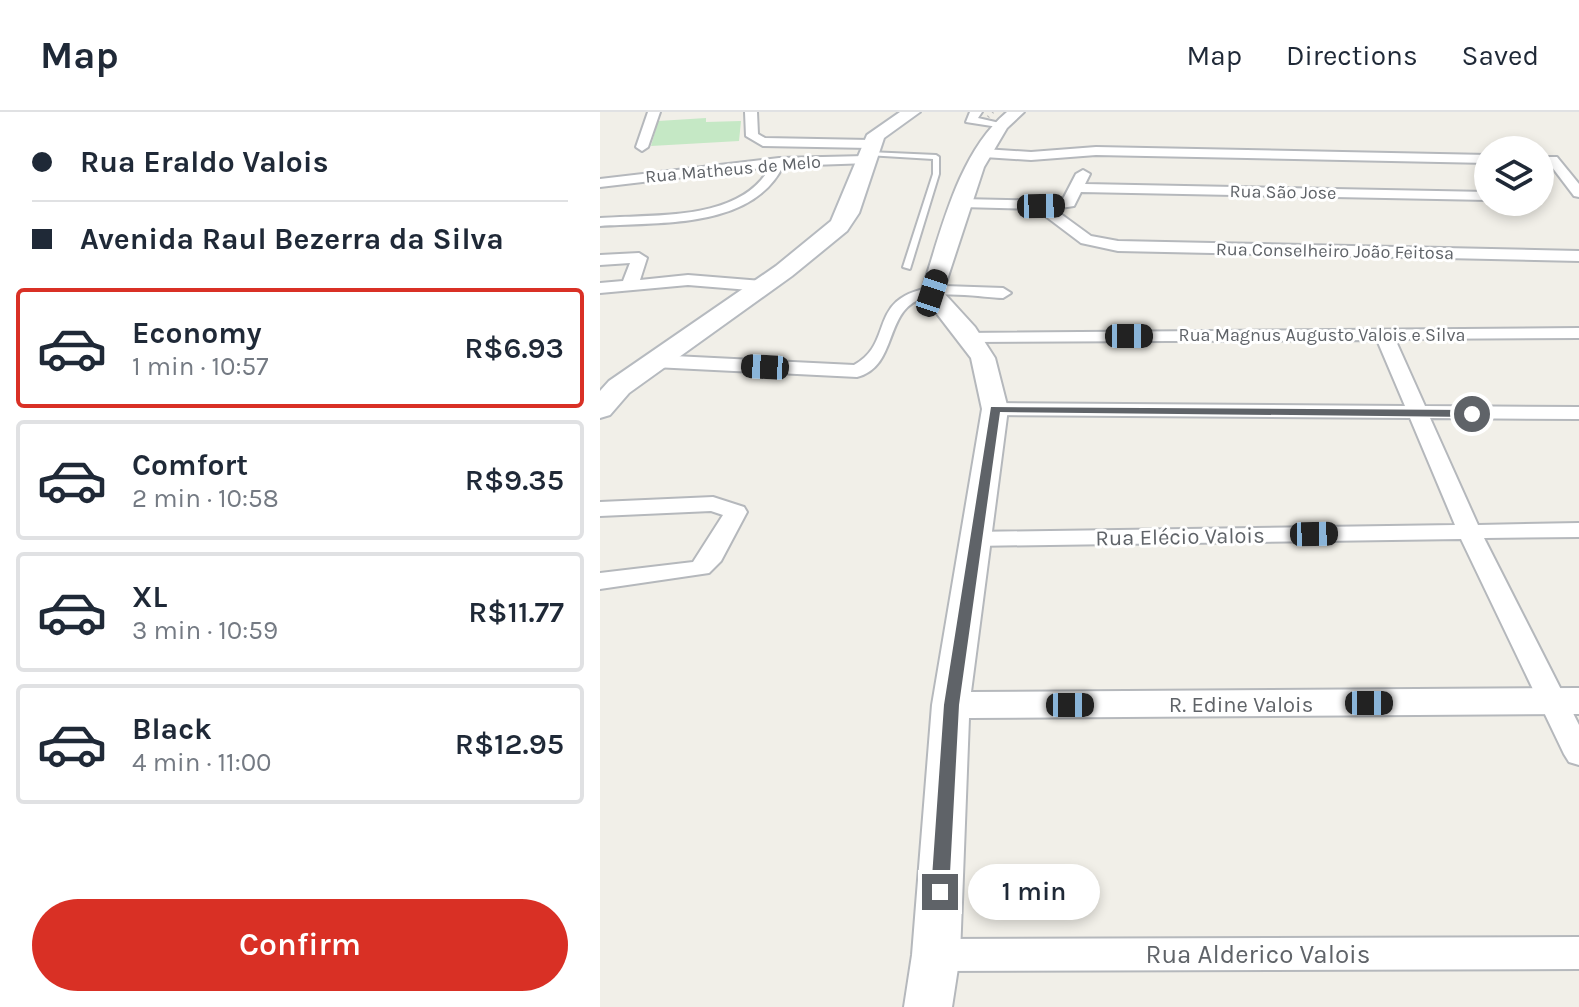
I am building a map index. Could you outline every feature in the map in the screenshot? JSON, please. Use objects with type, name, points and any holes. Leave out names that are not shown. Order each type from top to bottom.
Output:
[{"type":"main road","points":[[600,409],[619,387],[813,249],[846,217],[876,135],[912,112]]},
{"type":"street","points":[[642,147],[654,112]]},
{"type":"street","points":[[751,112],[752,136],[773,143],[869,153]]},
{"type":"street","points":[[932,293],[961,203],[997,116]]},
{"type":"street","points":[[984,153],[1031,156],[1160,148],[1343,157],[1474,159]]},
{"type":"street","name":"Rua Matheus de Melo","points":[[600,183],[869,153]]},
{"type":"street","points":[[1554,160],[1579,161]]},
{"type":"street","points":[[600,222],[701,213],[747,200],[769,185],[779,162]]},
{"type":"street","points":[[1554,168],[1579,193]]},
{"type":"street","name":"Rua São Jose","points":[[961,203],[1041,206],[1069,203],[1080,181],[1474,195]]},
{"type":"street","name":"Rua Conselheiro João Feitosa","points":[[1041,206],[1091,242],[1251,250],[1579,256]]},
{"type":"street","points":[[600,260],[639,258],[630,285]]},
{"type":"street","points":[[600,288],[701,280],[762,286]]},
{"type":"street","points":[[928,1007],[936,955],[951,705],[973,539],[995,409],[994,380],[983,354],[932,293]]},
{"type":"street","points":[[654,361],[849,372],[871,364],[904,302],[932,293],[1003,293]]},
{"type":"street","name":"Rua Magnus Augusto Valois e Silva","points":[[970,337],[1579,333]]},
{"type":"street","points":[[1384,335],[1469,531],[1565,701],[1579,754]]},
{"type":"street","points":[[995,409],[1579,413]]},
{"type":"street","points":[[600,509],[713,504],[736,512],[709,561],[700,568],[600,581]]},
{"type":"street","name":"Rua Elécio Valois","points":[[973,539],[1579,530]]},
{"type":"street","name":"R. Edine Valois","points":[[951,705],[1565,701]]},
{"type":"street","name":"Rua Alderico Valois","points":[[936,955],[1579,953]]},
{"type":"lane","points":[[869,153],[936,157],[936,174],[907,267]]},
{"type":"green space","points":[[706,118],[706,122],[741,121],[739,141],[651,146],[658,121]]},
{"type":"railway","points":[[988,117],[993,112]]},
{"type":"route","points":[[940,892],[951,705],[973,539],[995,409],[1472,414]]}]
